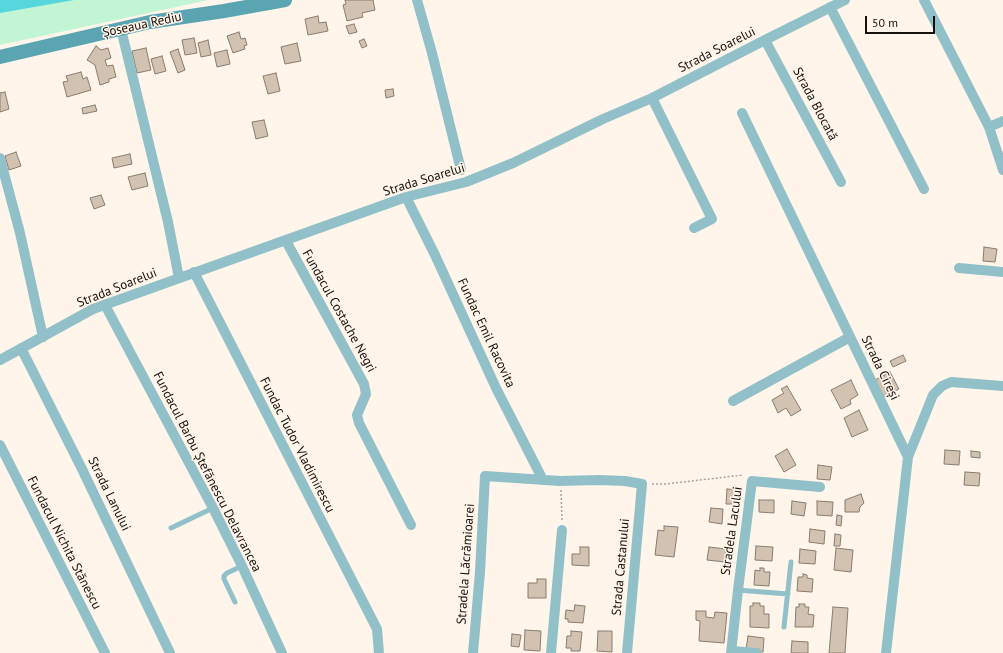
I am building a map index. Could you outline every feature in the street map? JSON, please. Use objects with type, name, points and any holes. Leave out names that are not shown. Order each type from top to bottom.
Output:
[{"type":"main road","name":"Șoseaua Rediu","points":[[0,57],[150,22],[285,0]]},
{"type":"street","points":[[417,0],[432,53],[461,170]]},
{"type":"street","name":"Strada Soarelui","points":[[0,360],[93,309],[406,197],[466,182],[512,163],[603,119],[652,98],[845,0]]},
{"type":"street","points":[[924,0],[989,127],[1003,170]]},
{"type":"street","points":[[830,7],[924,189]]},
{"type":"street","points":[[121,29],[168,222],[179,278]]},
{"type":"street","name":"Strada Blocată","points":[[765,40],[841,182]]},
{"type":"street","points":[[652,98],[712,219],[694,228]]},
{"type":"street","name":"Strada Cireși","points":[[742,112],[908,457]]},
{"type":"street","points":[[989,127],[1003,121]]},
{"type":"street","points":[[0,158],[20,233],[43,337]]},
{"type":"street","name":"Fundac Emil Racovita","points":[[406,197],[436,255],[496,388],[543,480]]},
{"type":"street","name":"Fundacul Costache Negri","points":[[286,241],[364,384],[366,394],[358,415],[359,423],[411,525]]},
{"type":"street","points":[[959,268],[1003,272]]},
{"type":"street","name":"Fundac Tudor Vladimirescu","points":[[194,272],[378,629],[379,653]]},
{"type":"street","name":"Fundacul Barbu Ștefănescu Delavrancea","points":[[105,305],[213,508],[242,566],[282,653]]},
{"type":"street","points":[[733,401],[850,337]]},
{"type":"street","name":"Strada Lanului","points":[[20,348],[82,469],[170,653]]},
{"type":"street","points":[[886,653],[908,457],[933,395],[942,386],[951,382],[1003,386]]},
{"type":"street","name":"Fundacul Nichita Stănescu","points":[[0,445],[105,653]]},
{"type":"street","name":"Stradela Lăcrămioarei","points":[[472,653],[480,572],[485,476],[543,480]]},
{"type":"street","points":[[543,480],[625,481],[642,484]]},
{"type":"street","name":"Stradela Lacului","points":[[732,652],[738,590],[752,481],[820,487]]},
{"type":"street","name":"Strada Castanului","points":[[627,653],[642,484]]},
{"type":"street","points":[[551,653],[562,530]]},
{"type":"street","points":[[732,652],[757,653]]},
{"type":"lane","points":[[171,528],[213,508]]},
{"type":"lane","points":[[784,627],[791,562]]},
{"type":"lane","points":[[235,602],[224,576],[242,566]]},
{"type":"lane","points":[[738,590],[788,594]]},
{"type":"path","points":[[642,484],[666,484],[745,475],[752,481]]},
{"type":"path","points":[[560,481],[562,530]]},
{"type":"green space","points":[[0,0],[209,0],[0,45]]},
{"type":"water","points":[[0,0],[74,0],[0,13]]},
{"type":"building","points":[[345,0],[373,0],[375,10],[362,13],[363,17],[347,21],[343,5],[346,4]]},
{"type":"building","points":[[318,16],[319,23],[326,22],[328,31],[308,35],[305,19]]},
{"type":"building","points":[[354,24],[357,32],[349,34],[346,26]]},
{"type":"building","points":[[239,32],[241,39],[245,38],[247,45],[244,46],[245,49],[233,53],[227,36]]},
{"type":"building","points":[[194,38],[197,53],[185,55],[182,40]]},
{"type":"building","points":[[364,39],[367,46],[362,48],[359,41]]},
{"type":"building","points":[[208,40],[211,55],[201,57],[198,43]]},
{"type":"building","points":[[297,43],[301,61],[285,64],[281,47]]},
{"type":"building","points":[[96,46],[101,50],[108,48],[111,58],[105,60],[107,66],[113,65],[116,77],[109,79],[109,82],[100,85],[95,65],[87,60]]},
{"type":"building","points":[[146,48],[151,70],[137,73],[132,51]]},
{"type":"building","points":[[178,49],[185,70],[178,73],[170,52]]},
{"type":"building","points":[[227,50],[230,64],[217,67],[214,53]]},
{"type":"building","points":[[162,56],[166,71],[155,74],[151,59]]},
{"type":"building","points":[[81,72],[83,79],[87,77],[91,90],[67,97],[63,82],[68,81],[66,76]]},
{"type":"building","points":[[276,73],[280,91],[268,94],[263,76]]},
{"type":"building","points":[[393,89],[394,96],[386,98],[385,90]]},
{"type":"building","points":[[5,92],[9,109],[0,112],[0,93]]},
{"type":"building","points":[[95,105],[97,111],[83,114],[82,108]]},
{"type":"building","points":[[264,120],[268,136],[256,139],[252,122]]},
{"type":"building","points":[[16,152],[21,166],[9,170],[5,156]]},
{"type":"building","points":[[130,154],[132,164],[114,168],[112,158]]},
{"type":"building","points":[[145,173],[148,186],[132,190],[128,177]]},
{"type":"building","points":[[101,195],[105,205],[94,209],[90,198]]},
{"type":"building","points":[[984,247],[997,249],[995,262],[983,261]]},
{"type":"building","points":[[903,355],[906,361],[893,367],[890,361]]},
{"type":"building","points":[[890,372],[899,389],[884,397],[875,380]]},
{"type":"building","points":[[851,380],[858,395],[850,400],[851,404],[841,409],[831,390]]},
{"type":"building","points":[[787,386],[801,410],[791,416],[786,408],[778,413],[772,400],[784,393],[781,389]]},
{"type":"building","points":[[859,410],[868,430],[852,437],[844,418]]},
{"type":"building","points":[[787,449],[796,465],[784,472],[775,456]]},
{"type":"building","points":[[945,450],[960,451],[959,465],[944,464]]},
{"type":"building","points":[[971,451],[980,452],[980,458],[971,457]]},
{"type":"building","points":[[818,465],[832,467],[830,480],[817,479]]},
{"type":"building","points":[[965,472],[980,473],[979,486],[964,485]]},
{"type":"building","points":[[727,489],[739,490],[738,504],[726,504]]},
{"type":"building","points":[[861,494],[864,503],[860,507],[859,512],[845,512],[845,500]]},
{"type":"building","points":[[759,500],[774,500],[774,513],[759,512]]},
{"type":"building","points":[[792,501],[806,503],[804,516],[791,514]]},
{"type":"building","points":[[817,501],[833,502],[832,516],[817,515]]},
{"type":"building","points":[[711,508],[723,509],[722,524],[709,522]]},
{"type":"building","points":[[837,515],[842,516],[841,526],[836,525]]},
{"type":"building","points":[[664,526],[678,527],[674,557],[655,555],[658,530],[664,531]]},
{"type":"building","points":[[810,529],[825,531],[824,544],[809,542]]},
{"type":"building","points":[[835,534],[841,535],[840,546],[834,546]]},
{"type":"building","points":[[756,546],[773,547],[772,561],[755,560]]},
{"type":"building","points":[[580,547],[589,547],[589,566],[572,565],[572,554],[580,554]]},
{"type":"building","points":[[709,547],[726,549],[725,562],[707,560]]},
{"type":"building","points":[[836,548],[853,550],[851,572],[834,570]]},
{"type":"building","points":[[800,549],[816,551],[815,564],[799,563]]},
{"type":"building","points":[[760,568],[764,568],[764,572],[770,572],[769,586],[754,585],[755,570],[760,571]]},
{"type":"building","points":[[803,574],[807,575],[807,578],[813,579],[812,592],[797,591],[798,577],[803,577]]},
{"type":"building","points":[[537,579],[546,579],[546,598],[528,598],[528,583],[537,583]]},
{"type":"building","points":[[753,603],[760,603],[760,606],[764,606],[764,614],[769,614],[769,628],[750,627],[750,606],[753,606]]},
{"type":"building","points":[[799,604],[805,604],[805,607],[809,607],[808,614],[814,615],[813,627],[795,627],[796,607],[799,607]]},
{"type":"building","points":[[575,605],[585,606],[583,623],[568,622],[568,619],[565,619],[566,610],[574,611]]},
{"type":"building","points":[[833,607],[848,608],[845,653],[829,653]]},
{"type":"building","points":[[696,611],[706,611],[706,617],[714,618],[715,612],[727,613],[724,643],[699,641],[700,621],[696,620]]},
{"type":"building","points":[[525,630],[541,631],[540,651],[524,650]]},
{"type":"building","points":[[571,631],[582,632],[580,651],[571,651],[571,648],[566,648],[567,636],[571,636]]},
{"type":"building","points":[[598,631],[612,631],[612,652],[597,651]]},
{"type":"building","points":[[512,634],[521,635],[519,647],[511,646]]},
{"type":"building","points":[[748,636],[764,638],[763,652],[746,650]]},
{"type":"building","points":[[792,641],[808,642],[808,653],[791,653]]}]
